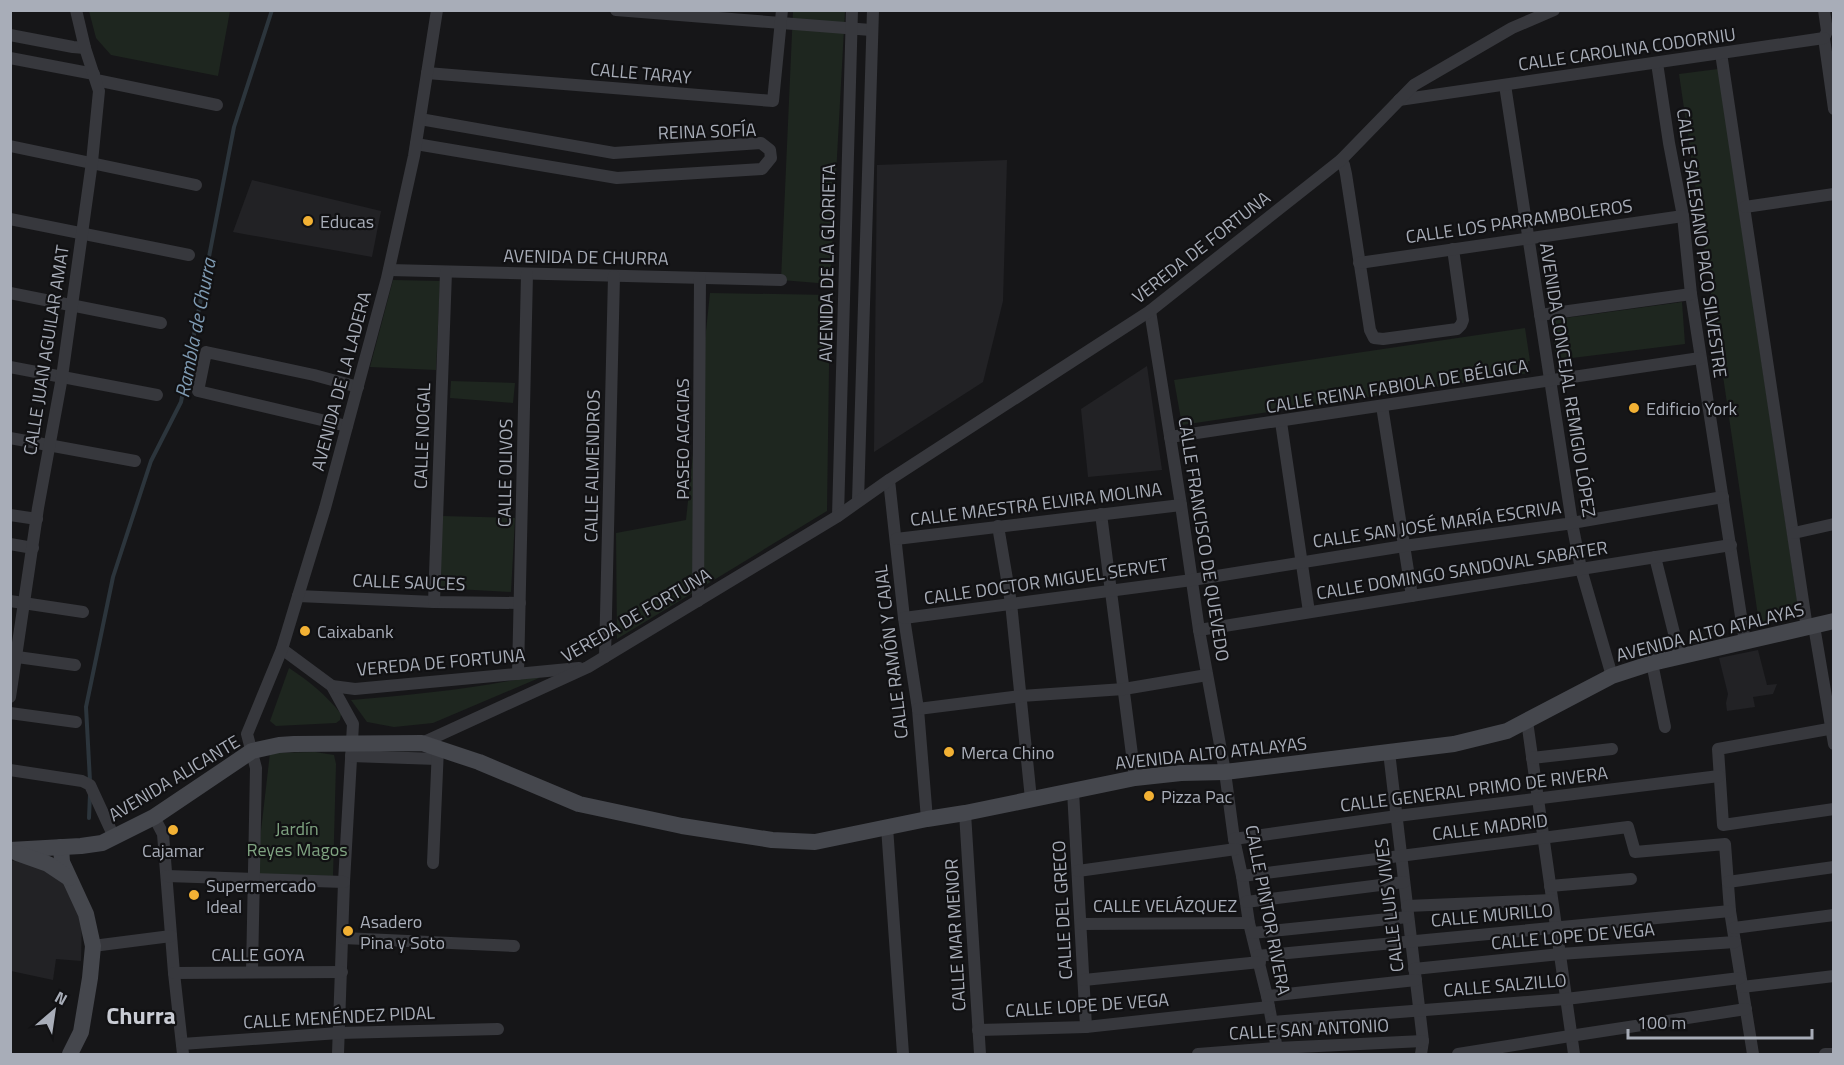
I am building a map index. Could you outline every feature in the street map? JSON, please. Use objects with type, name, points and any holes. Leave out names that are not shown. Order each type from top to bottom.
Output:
[{"type":"main road","name":"AVENIDA ALTO ATALAYAS","points":[[579,804],[682,826],[771,840],[815,842],[1135,778],[1181,773],[1225,772],[1454,744],[1507,731],[1612,676],[1652,663],[1833,621]]},
{"type":"main road","name":"AVENIDA ALICANTE","points":[[11,850],[54,848],[108,840],[154,817],[252,752],[279,745],[352,750],[432,750],[479,762],[579,804]]},
{"type":"main road","points":[[10,838],[54,848],[86,914],[93,946],[90,978],[81,1032],[70,1054]]},
{"type":"main road","points":[[11,850],[48,864],[70,878]]},
{"type":"street","name":"CALLE JUAN AGUILAR AMAT","points":[[10,697],[14,656],[62,377],[92,162],[99,91],[76,10]]},
{"type":"street","name":"AVENIDA DE LA LADERA","points":[[252,972],[256,768],[247,734],[282,649],[347,426],[389,270],[416,144],[437,10]]},
{"type":"street","points":[[616,10],[782,17],[850,29],[871,30]]},
{"type":"street","name":"AVENIDA DE LA GLORIETA","points":[[838,516],[852,10]]},
{"type":"street","name":"AVENIDA DE LA GLORIETA","points":[[858,501],[873,10]]},
{"type":"street","name":"VEREDA DE FORTUNA","points":[[432,750],[588,667],[838,516],[889,480],[1150,311],[1341,160],[1414,85],[1512,28],[1554,10]]},
{"type":"street","points":[[1824,10],[1827,31],[1824,38],[1833,109]]},
{"type":"street","name":"CALLE TARAY","points":[[427,73],[773,101],[782,17]]},
{"type":"street","points":[[10,35],[85,48]]},
{"type":"street","name":"CALLE CAROLINA CODORNIU","points":[[1400,100],[1824,38]]},
{"type":"street","points":[[1721,53],[1794,533],[1810,627],[1832,728],[1833,744]]},
{"type":"street","points":[[10,58],[217,105]]},
{"type":"street","name":"CALLE SALESIANO PACO SILVESTRE","points":[[1657,63],[1683,216],[1700,358],[1745,642]]},
{"type":"street","points":[[1414,85],[1436,95]]},
{"type":"street","name":"AVENIDA CONCEJAL REMIGIO LÓPEZ","points":[[1505,85],[1572,523],[1581,569],[1612,676]]},
{"type":"street","name":"REINA SOFÍA","points":[[416,144],[617,178],[762,169],[771,158],[770,150],[760,144],[614,153],[420,119]]},
{"type":"street","points":[[10,146],[196,185]]},
{"type":"street","points":[[1341,160],[1346,174],[1370,330],[1374,338],[1383,339],[1457,329],[1461,325],[1463,320],[1453,249]]},
{"type":"street","points":[[1744,207],[1833,194]]},
{"type":"street","name":"CALLE LOS PARRAMBOLEROS","points":[[1359,263],[1683,216]]},
{"type":"street","points":[[10,219],[189,255]]},
{"type":"street","name":"AVENIDA DE CHURRA","points":[[389,270],[781,280]]},
{"type":"street","name":"CALLE NOGAL","points":[[434,602],[446,272]]},
{"type":"street","name":"CALLE OLIVOS","points":[[518,674],[527,274]]},
{"type":"street","name":"CALLE ALMENDROS","points":[[605,657],[614,276]]},
{"type":"street","name":"PASEO ACACIAS","points":[[698,601],[700,278]]},
{"type":"street","points":[[10,293],[161,322]]},
{"type":"street","points":[[1540,315],[1691,294]]},
{"type":"street","name":"CALLE FRANCISCO DE QUEVEDO","points":[[1150,311],[1199,630],[1225,772]]},
{"type":"street","points":[[347,426],[198,392],[206,352],[358,387]]},
{"type":"street","name":"CALLE REINA FABIOLA DE BÉLGICA","points":[[1170,437],[1700,358]]},
{"type":"street","points":[[10,367],[157,395]]},
{"type":"street","points":[[1382,406],[1412,596]]},
{"type":"street","points":[[1281,422],[1309,612]]},
{"type":"street","points":[[10,438],[135,460]]},
{"type":"street","name":"CALLE RAMÓN Y CAJAL","points":[[889,480],[904,618],[918,709],[927,819]]},
{"type":"street","name":"CALLE SAN JOSÉ MARÍA ESCRIVA","points":[[1192,580],[1723,498]]},
{"type":"street","name":"CALLE MAESTRA ELVIRA MOLINA","points":[[896,539],[1181,505]]},
{"type":"street","points":[[1101,514],[1135,778]]},
{"type":"street","points":[[10,515],[37,519]]},
{"type":"street","points":[[1794,533],[1833,524]]},
{"type":"street","points":[[998,526],[1011,603],[1031,799]]},
{"type":"street","points":[[10,544],[33,548]]},
{"type":"street","name":"CALLE DOMINGO SANDOVAL SABATER","points":[[1199,630],[1731,545]]},
{"type":"street","points":[[1654,558],[1679,656]]},
{"type":"street","name":"CALLE DOCTOR MIGUEL SERVET","points":[[904,618],[1192,580]]},
{"type":"street","name":"CALLE SAUCES","points":[[298,596],[520,603]]},
{"type":"street","points":[[10,601],[83,612]]},
{"type":"street","points":[[282,649],[332,686],[353,724],[344,882],[338,1054]]},
{"type":"street","points":[[14,656],[75,665]]},
{"type":"street","points":[[1652,663],[1665,727]]},
{"type":"street","name":"VEREDA DE FORTUNA","points":[[332,686],[355,689],[588,667]]},
{"type":"street","points":[[918,709],[1021,696],[1124,689],[1207,675]]},
{"type":"street","points":[[10,713],[76,722]]},
{"type":"street","points":[[1527,721],[1574,1054]]},
{"type":"street","points":[[1832,728],[1718,749],[1723,825],[1833,810]]},
{"type":"street","points":[[1532,758],[1612,749]]},
{"type":"street","points":[[432,750],[433,863]]},
{"type":"street","name":"CALLE LUIS VIVES","points":[[1389,752],[1423,1041],[1421,1054]]},
{"type":"street","points":[[10,770],[90,785],[108,840]]},
{"type":"street","name":"CALLE PINTOR RIVERA","points":[[1225,772],[1235,844],[1277,1051]]},
{"type":"street","name":"CALLE GENERAL PRIMO DE RIVERA","points":[[1078,871],[1397,816],[1719,776]]},
{"type":"street","name":"CALLE DEL GRECO","points":[[1073,790],[1086,1027]]},
{"type":"street","name":"CALLE MAR MENOR","points":[[965,813],[980,1054]]},
{"type":"street","points":[[154,817],[163,834],[174,973],[183,1049]]},
{"type":"street","points":[[887,827],[903,1054]]},
{"type":"street","name":"CALLE MADRID","points":[[1242,876],[1628,827],[1635,852],[1725,844],[1728,882]]},
{"type":"street","points":[[1753,1054],[1730,911],[1728,882],[1833,867]]},
{"type":"street","points":[[167,876],[344,882]]},
{"type":"street","points":[[1551,886],[1631,879]]},
{"type":"street","points":[[1246,902],[1404,882]]},
{"type":"street","name":"CALLE VELÁZQUEZ","points":[[1081,924],[1251,928],[1408,911],[1552,900]]},
{"type":"street","name":"CALLE MURILLO","points":[[1084,980],[1411,941],[1730,911]]},
{"type":"street","points":[[1734,928],[1833,915]]},
{"type":"street","points":[[93,946],[171,936]]},
{"type":"street","points":[[343,938],[514,946]]},
{"type":"street","name":"CALLE LOPE DE VEGA","points":[[978,1030],[1086,1027],[1268,1001],[1415,974],[1560,954],[1735,942]]},
{"type":"street","name":"CALLE GOYA","points":[[174,973],[342,972]]},
{"type":"street","name":"CALLE SALZILLO","points":[[1272,1022],[1833,976]]},
{"type":"street","points":[[1458,1054],[1746,1010]]},
{"type":"street","name":"CALLE MENÉNDEZ PIDAL","points":[[183,1049],[339,1033],[498,1029]]},
{"type":"street","name":"CALLE SAN ANTONIO","points":[[1198,1054],[1423,1041]]},
{"type":"street","points":[[1824,1054],[1833,1053]]},
{"type":"shaded area","points":[[1007,160],[1003,301],[983,382],[874,452],[877,165]]},
{"type":"shaded area","name":"Educas","points":[[252,180],[381,211],[372,257],[233,232]]},
{"type":"shaded area","points":[[1147,366],[1162,470],[1088,477],[1081,409]]},
{"type":"shaded area","points":[[1758,650],[1767,685],[1777,684],[1773,694],[1753,697],[1755,707],[1727,711],[1728,694],[1719,658]]},
{"type":"shaded area","points":[[10,860],[42,865],[74,890],[82,918],[81,961],[56,959],[53,980],[11,971]]},
{"type":"green space","points":[[89,11],[230,11],[218,76],[111,55],[96,38]]},
{"type":"green space","points":[[793,11],[845,11],[830,284],[781,280]]},
{"type":"green space","points":[[1718,69],[1799,613],[1759,623],[1679,74]]},
{"type":"green space","points":[[393,280],[440,281],[436,370],[370,367]]},
{"type":"green space","points":[[710,293],[830,295],[827,511],[617,639],[616,533],[686,520]]},
{"type":"green space","points":[[1682,302],[1685,344],[1556,360],[1551,320]]},
{"type":"green space","points":[[1525,328],[1530,361],[1528,361],[1529,373],[1182,425],[1174,380]]},
{"type":"green space","points":[[451,381],[515,383],[513,403],[450,398]]},
{"type":"green space","points":[[442,516],[515,518],[511,592],[438,588]]},
{"type":"green space","points":[[289,668],[329,701],[341,714],[340,720],[336,723],[276,726],[270,721]]},
{"type":"green space","points":[[534,676],[539,678],[433,723],[394,727],[367,722],[351,700],[489,685]]},
{"type":"green space","name":"Jardín Reyes Magos","points":[[315,752],[334,755],[336,764],[333,876],[256,874],[270,753]]},
{"type":"waterway","name":"Rambla de Churra","points":[[90,781],[86,707],[113,577],[151,461],[181,402],[234,127],[272,10]]},
{"type":"waterway","name":"Rambla de Churra","points":[[89,818],[90,794]]},
{"type":"place","name":"Educas","points":[[308,221]]},
{"type":"place","name":"Edificio York","points":[[1634,408]]},
{"type":"place","name":"Caixabank","points":[[305,631]]},
{"type":"place","name":"Merca Chino","points":[[949,752]]},
{"type":"place","name":"Pizza Pac","points":[[1149,796]]},
{"type":"place","name":"Cajamar","points":[[173,830]]},
{"type":"place","name":"Supermercado Ideal","points":[[194,895]]},
{"type":"place","name":"Asadero Pina y Soto","points":[[348,931]]},
{"type":"district","name":"Churra","points":[[141,1015]]}]
